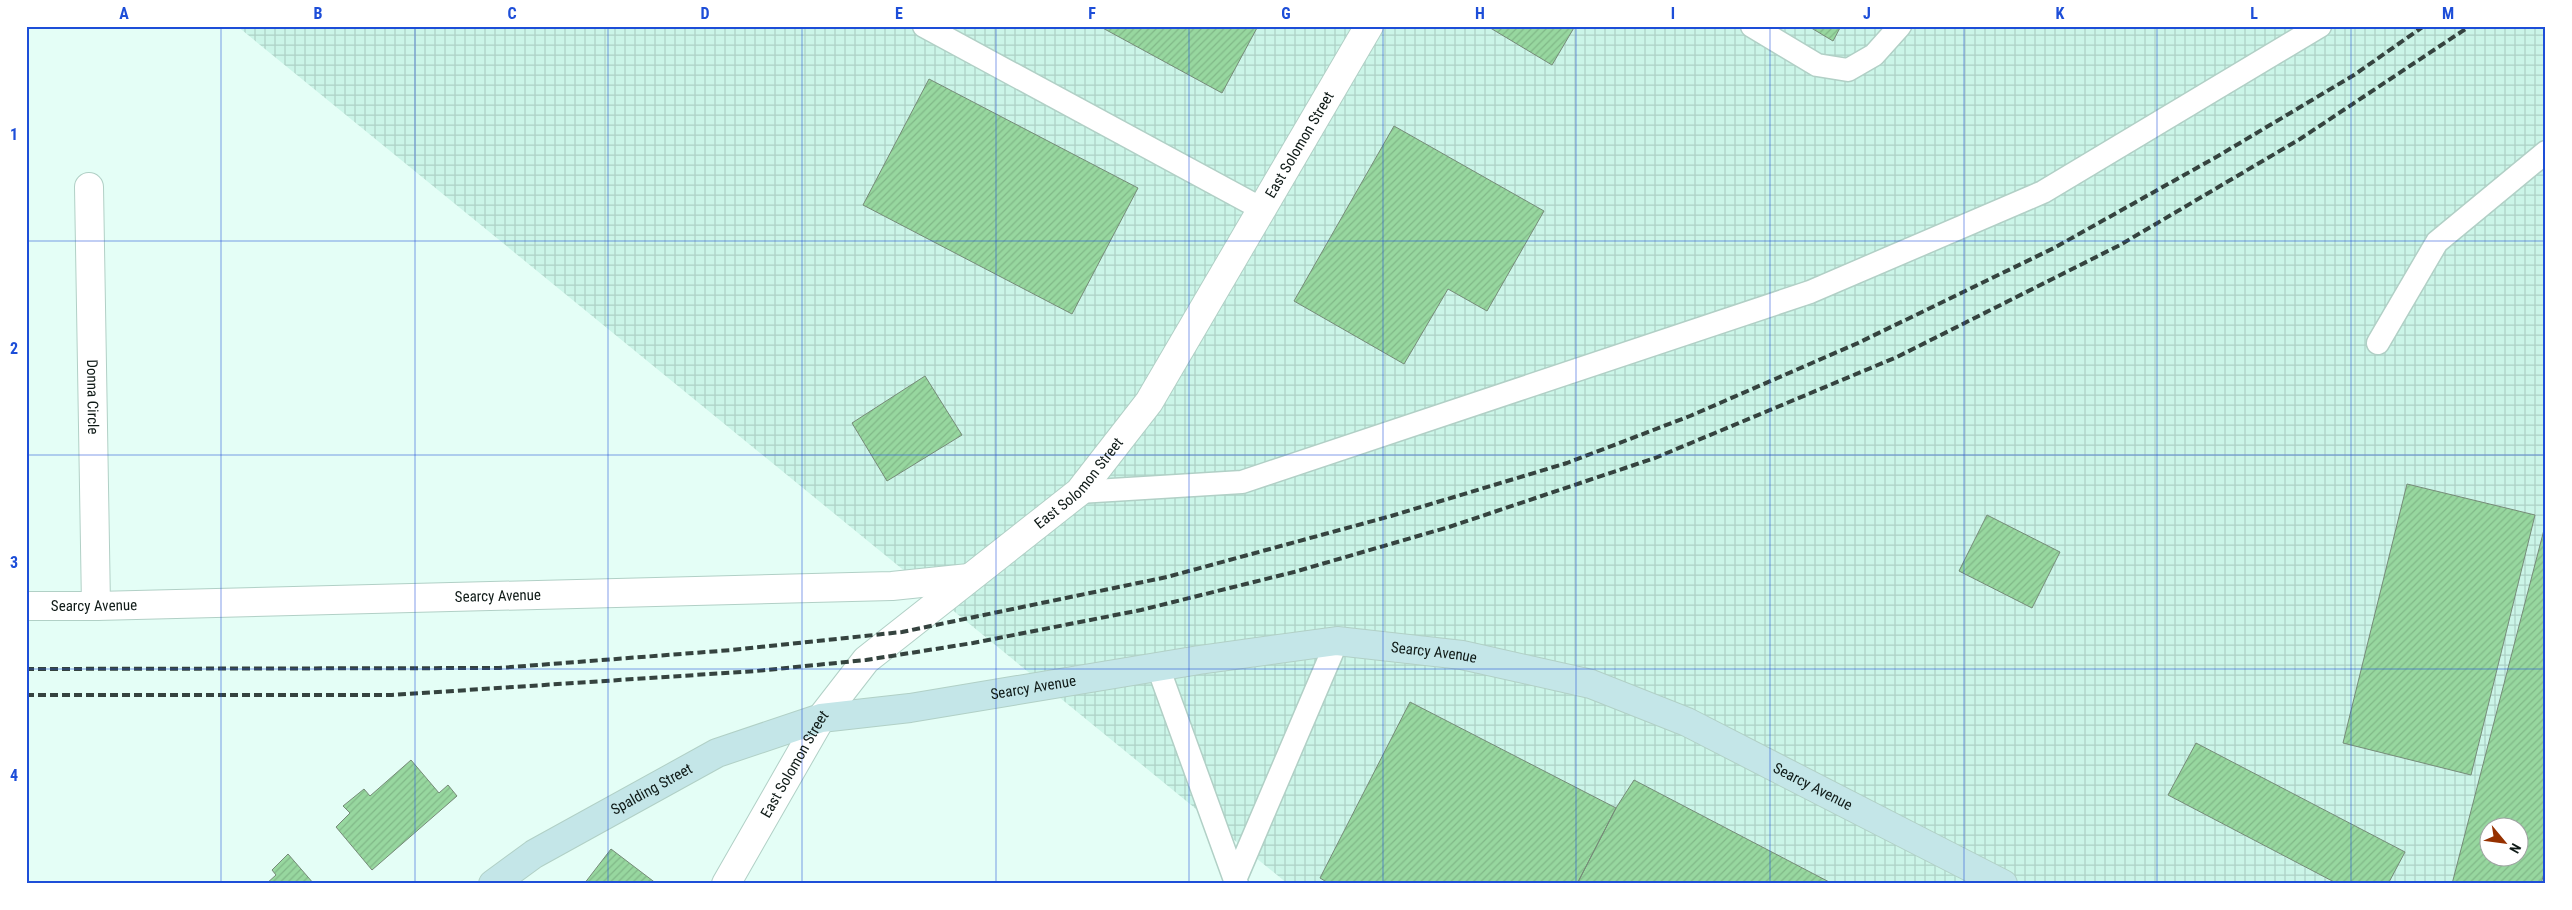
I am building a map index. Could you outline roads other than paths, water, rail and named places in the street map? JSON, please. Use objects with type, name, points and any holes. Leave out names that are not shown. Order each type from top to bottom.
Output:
[{"type":"street","name":"East Solomon Street","points":[[726,884],[821,718],[866,660],[1079,492],[1148,402],[1369,26]]},
{"type":"street","name":"Donna Circle","points":[[89,187],[96,606]]},
{"type":"street","name":"Searcy Avenue","points":[[26,606],[96,606],[892,586],[969,578]]},
{"type":"street","name":"Searcy Avenue","points":[[821,718],[910,708],[1158,667],[1337,641],[1462,655],[1591,684],[1687,722],[2003,884]]},
{"type":"street","name":"Spalding Street","points":[[493,884],[534,854],[717,753],[821,718]]},
{"type":"lane","points":[[924,26],[1262,209]]},
{"type":"lane","points":[[1752,26],[1818,65],[1848,70],[1874,55],[1900,26]]},
{"type":"lane","points":[[1079,492],[1242,482],[1810,292],[2043,192],[2320,26]]},
{"type":"lane","points":[[2378,343],[2437,242],[2546,152]]},
{"type":"lane","points":[[1236,882],[1337,641]]},
{"type":"lane","points":[[1158,667],[1236,882]]},
{"type":"railway","points":[[26,669],[499,668],[732,650],[902,632],[1167,577],[1391,516],[1567,463],[1690,416],[1858,343],[2054,248],[2218,156],[2354,75],[2424,26]]},
{"type":"railway","points":[[26,695],[392,695],[756,671],[866,660],[973,643],[1141,610],[1294,572],[1449,527],[1655,458],[1897,357],[2120,245],[2300,139],[2470,26]]}]
